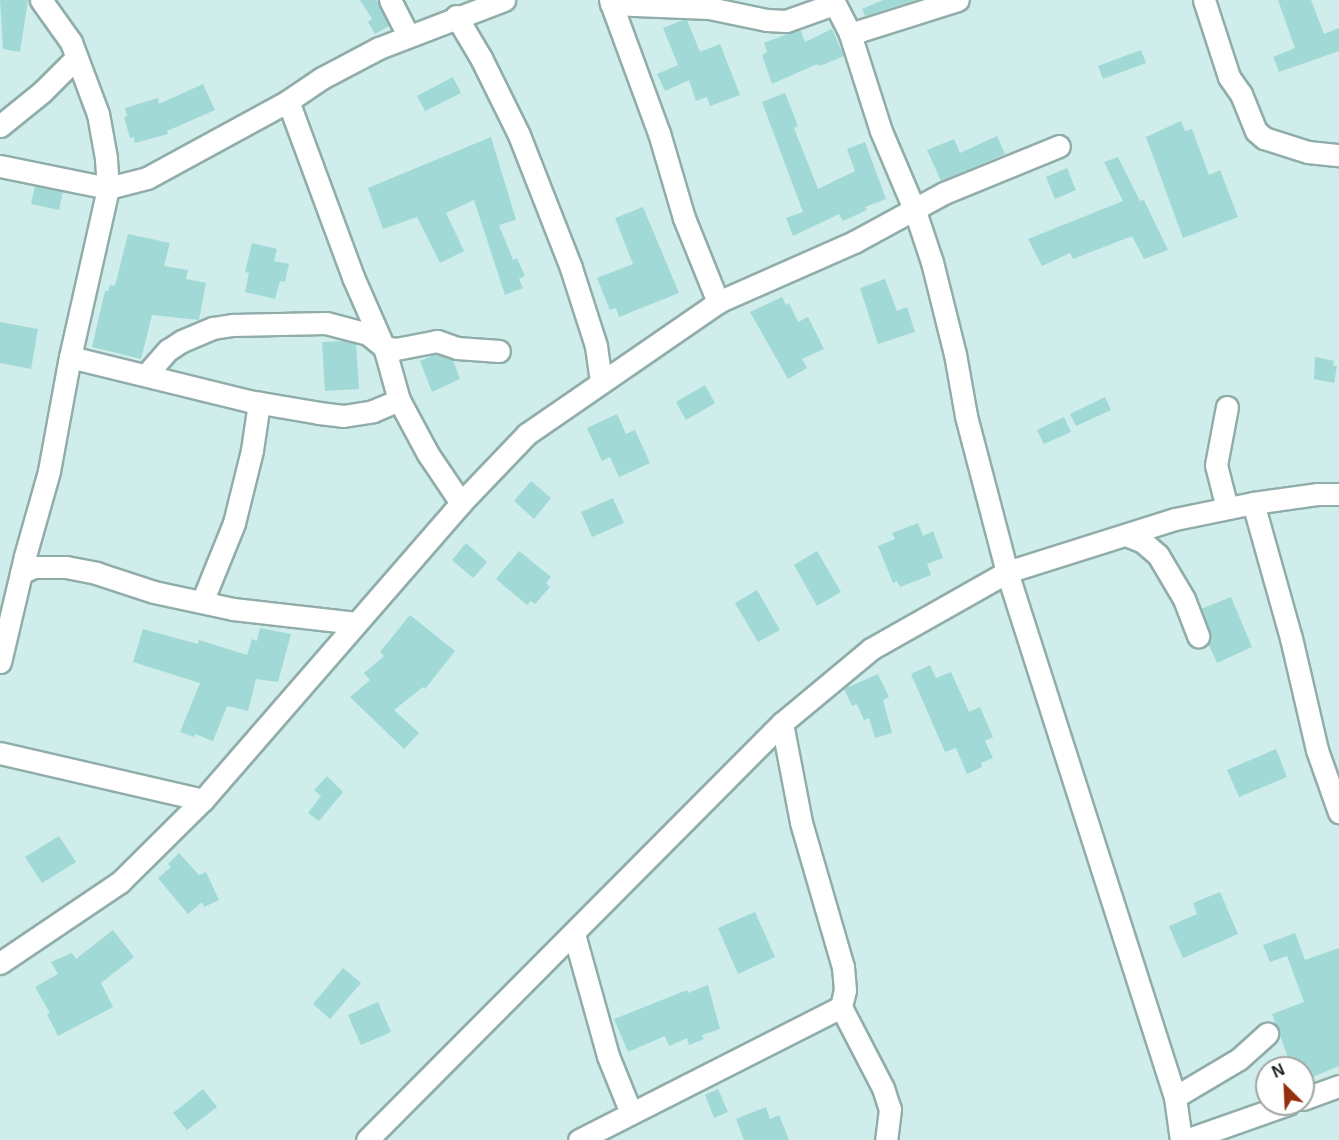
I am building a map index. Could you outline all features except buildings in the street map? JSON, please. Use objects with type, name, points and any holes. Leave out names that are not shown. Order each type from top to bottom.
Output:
[{"type":"street","points":[[0,662],[49,471],[70,357],[108,188],[106,158],[98,114],[70,42],[41,0]]},
{"type":"street","points":[[390,0],[408,35]]},
{"type":"street","points":[[0,166],[108,188],[147,178],[288,101],[322,78],[408,35],[504,0]]},
{"type":"street","points":[[1204,0],[1229,77],[1241,94],[1256,131],[1264,138],[1308,152],[1339,155]]},
{"type":"street","points":[[718,302],[684,218],[659,133],[610,2],[709,8],[786,21],[834,2],[850,34],[881,131],[915,211],[946,319],[969,427],[1007,572],[1175,1097],[1181,1140]]},
{"type":"street","points":[[850,34],[950,2]]},
{"type":"street","points":[[456,16],[481,58],[519,135],[571,268],[596,346],[601,381]]},
{"type":"street","points":[[0,126],[42,92],[77,57]]},
{"type":"street","points":[[288,101],[353,276],[384,347],[399,400],[428,454],[461,503]]},
{"type":"street","points":[[0,963],[120,882],[203,800],[461,503],[527,434],[718,302],[854,242],[915,211],[944,193],[1059,146]]},
{"type":"street","points":[[146,375],[168,350],[182,341],[213,328],[233,325],[326,323],[368,334],[384,347],[396,349],[437,341],[457,348],[499,351]]},
{"type":"street","points":[[70,357],[259,403],[343,416],[373,411],[399,400]]},
{"type":"street","points":[[202,602],[234,523],[252,450],[259,403]]},
{"type":"street","points":[[1227,407],[1216,465],[1227,508]]},
{"type":"street","points":[[367,1140],[782,723],[871,649],[1007,572],[1175,519],[1253,503],[1318,494],[1339,494]]},
{"type":"street","points":[[1253,503],[1291,638],[1317,750],[1339,812]]},
{"type":"street","points":[[1126,535],[1143,542],[1158,555],[1184,599],[1198,636]]},
{"type":"street","points":[[21,573],[34,567],[66,567],[233,609],[356,622]]},
{"type":"street","points":[[782,723],[801,822],[843,967],[845,990],[841,1007],[883,1088],[890,1109],[886,1140]]},
{"type":"street","points":[[0,753],[203,800]]},
{"type":"street","points":[[574,934],[608,1056],[631,1113]]},
{"type":"street","points":[[579,1140],[841,1007]]},
{"type":"street","points":[[1175,1097],[1239,1059],[1267,1034]]},
{"type":"street","points":[[1315,1095],[1339,1086]]},
{"type":"street","points":[[1186,1140],[1255,1116]]}]
